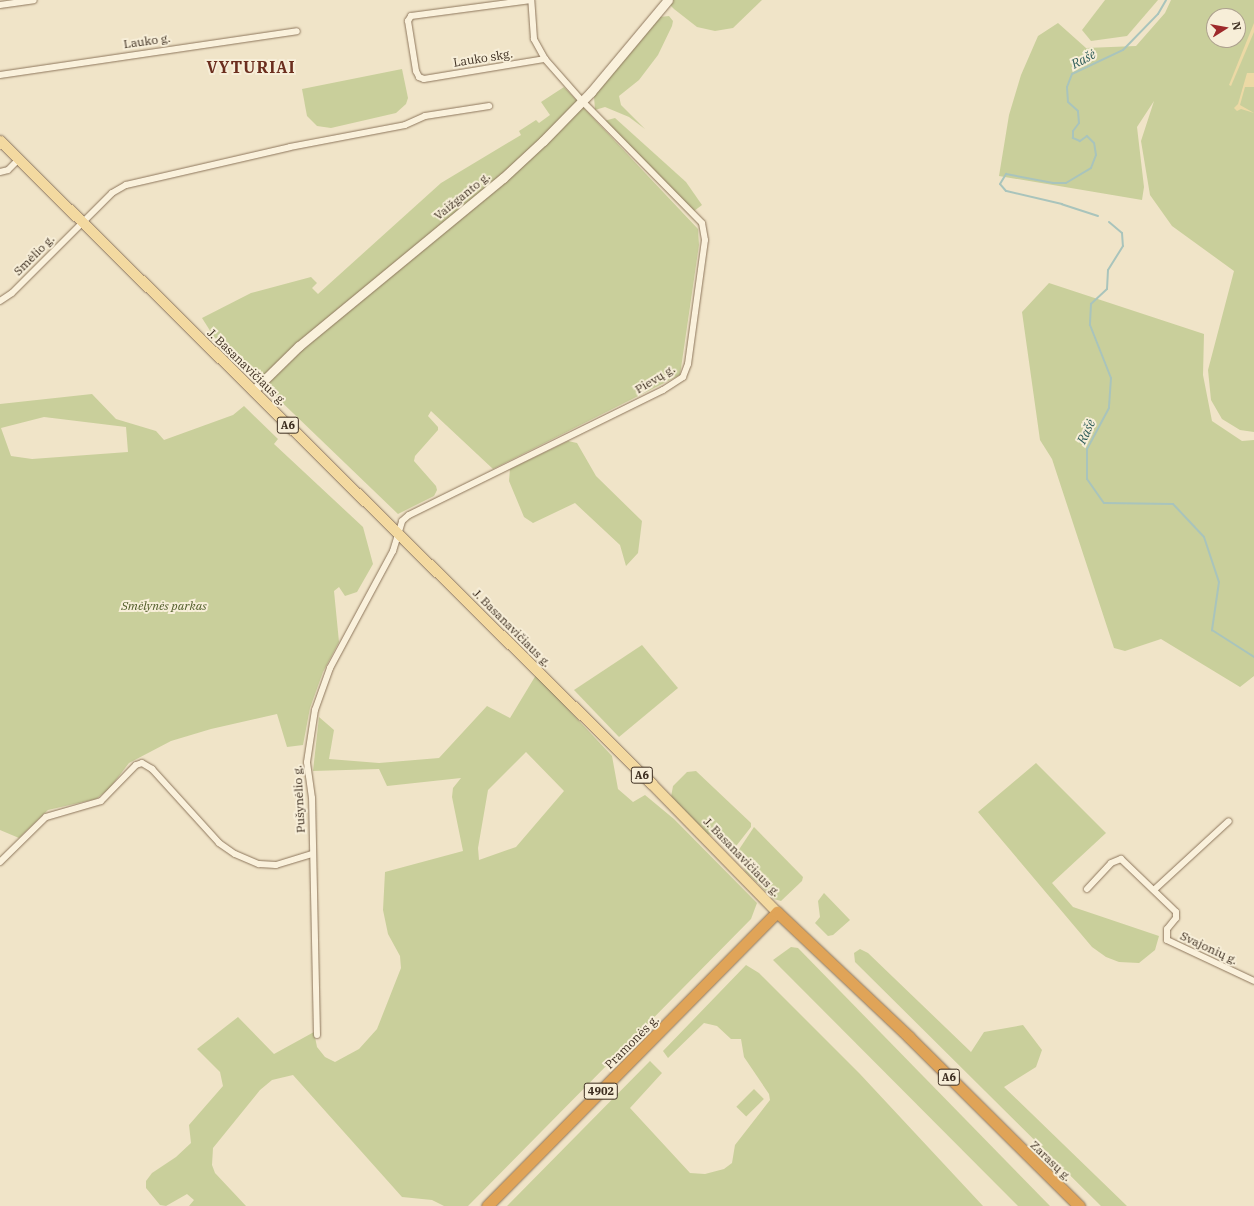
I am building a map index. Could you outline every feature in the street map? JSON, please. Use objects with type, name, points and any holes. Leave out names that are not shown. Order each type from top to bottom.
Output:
[{"type":"highway","name":"J. Basanavičiaus g.","points":[[777,912],[909,1037],[1006,1134]]},
{"type":"highway","name":"Pramonės g.","points":[[487,1206],[777,912]]},
{"type":"highway","name":"Zarasų g.","points":[[1006,1134],[1079,1206]]},
{"type":"main road","name":"Vaižganto g.","points":[[253,391],[320,328],[503,178],[582,101],[652,22],[668,0]]},
{"type":"main road","name":"J. Basanavičiaus g.","points":[[0,141],[400,535],[777,912]]},
{"type":"street","points":[[0,5],[34,0]]},
{"type":"street","points":[[531,0],[534,39],[545,59],[582,101]]},
{"type":"street","name":"Lauko skg.","points":[[531,0],[411,16],[408,21],[416,71],[419,77],[424,79],[545,59]]},
{"type":"street","name":"Lauko g.","points":[[0,75],[297,31]]},
{"type":"street","name":"Pievų g.","points":[[400,535],[402,521],[409,515],[662,390],[683,378],[688,364],[705,240],[702,222],[582,101]]},
{"type":"street","name":"Smėlio g.","points":[[0,301],[12,293],[112,193],[126,185],[290,147],[405,124],[425,116],[489,106]]},
{"type":"street","points":[[0,172],[8,170],[18,159]]},
{"type":"street","name":"Pušynėlio g.","points":[[317,1035],[312,798],[307,762],[315,710],[330,668],[400,535]]},
{"type":"street","points":[[0,862],[46,817],[101,801],[136,765],[142,763],[152,769],[218,843],[235,854],[259,864],[270,865],[312,854]]},
{"type":"street","points":[[1155,889],[1229,821]]},
{"type":"street","name":"Svajonių g.","points":[[1088,889],[1111,863],[1121,859],[1155,889],[1176,912],[1176,918],[1167,929],[1167,940],[1254,981]]},
{"type":"green space","points":[[672,0],[762,0],[733,28],[715,31],[697,27],[669,4]]},
{"type":"green space","points":[[1105,0],[1158,0],[1127,36],[1091,41],[1082,30]]},
{"type":"green space","points":[[1171,0],[1254,0],[1254,432],[1240,430],[1222,419],[1211,400],[1208,370],[1234,271],[1172,226],[1150,195],[1141,141],[1154,101],[1137,127],[1144,187],[1142,200],[999,176],[1009,115],[1021,75],[1038,36],[1058,23],[1086,48],[1136,46],[1165,13]]},
{"type":"green space","points":[[669,16],[673,21],[672,26],[658,55],[639,80],[619,96],[621,105],[645,129],[629,117],[605,107],[595,110],[594,96],[660,17]]},
{"type":"green space","points":[[402,69],[408,98],[406,104],[396,113],[331,128],[317,126],[307,116],[302,89]]},
{"type":"green space","points":[[564,87],[698,229],[699,245],[680,375],[493,469],[431,411],[428,416],[438,427],[438,430],[415,456],[414,461],[436,486],[437,490],[434,496],[398,514],[214,337],[202,318],[251,293],[311,277],[317,283],[312,288],[318,294],[441,183],[521,135],[519,131],[536,120],[539,123],[550,115],[541,102]]},
{"type":"green space","points":[[615,118],[686,182],[702,205],[694,211],[604,121]]},
{"type":"green space","points":[[1049,283],[1204,334],[1203,375],[1212,421],[1242,441],[1254,440],[1254,676],[1240,687],[1161,639],[1125,651],[1114,648],[1052,459],[1040,440],[1022,312]]},
{"type":"green space","name":"Smėlynės parkas","points":[[92,394],[116,419],[156,431],[164,440],[233,415],[244,406],[278,439],[274,444],[363,527],[373,564],[357,592],[345,596],[339,587],[334,591],[339,642],[323,672],[310,708],[303,745],[287,747],[277,714],[211,729],[171,741],[129,763],[109,789],[96,799],[48,810],[19,838],[0,830],[0,404]],"holes":[[[44,417],[126,427],[128,452],[32,459],[11,456],[1,428]]]},
{"type":"green space","points":[[568,441],[577,443],[596,476],[642,521],[638,553],[626,566],[620,545],[575,503],[533,523],[524,517],[509,481],[510,469]]},
{"type":"green space","points":[[642,645],[678,688],[619,737],[574,690]]},
{"type":"green space","points":[[536,675],[612,756],[618,789],[633,802],[645,795],[674,819],[757,903],[751,919],[468,1206],[444,1206],[432,1200],[402,1197],[293,1075],[272,1080],[260,1090],[213,1148],[212,1165],[215,1173],[246,1206],[189,1206],[194,1200],[187,1194],[166,1206],[160,1205],[146,1188],[146,1181],[152,1173],[176,1157],[191,1143],[189,1125],[223,1086],[220,1072],[197,1049],[238,1017],[274,1054],[314,1032],[317,1047],[325,1057],[335,1062],[359,1049],[377,1029],[401,968],[400,956],[388,934],[383,910],[385,872],[463,851],[452,797],[453,788],[461,778],[387,786],[379,769],[313,771],[319,717],[334,730],[329,759],[379,763],[439,758],[487,706],[510,718]],"holes":[[[526,752],[564,791],[516,847],[479,860],[478,848],[488,790]]]},
{"type":"green space","points":[[1036,763],[1106,833],[1052,883],[1073,907],[1159,936],[1155,950],[1139,963],[1119,962],[1106,957],[1092,947],[978,812]]},
{"type":"green space","points":[[696,771],[751,823],[751,827],[733,850],[716,837],[706,833],[671,797],[673,786],[687,772]]},
{"type":"green space","points":[[754,827],[803,877],[802,881],[781,901],[774,899],[746,872],[736,854]]},
{"type":"green space","points":[[824,893],[850,920],[833,935],[828,936],[815,923],[820,917],[818,901]]},
{"type":"green space","points":[[791,947],[798,948],[1050,1206],[1018,1206],[773,960]]},
{"type":"green space","points":[[860,949],[868,953],[971,1052],[984,1032],[1023,1025],[1042,1050],[1036,1067],[1004,1087],[1127,1206],[1101,1206],[855,962],[854,953]]},
{"type":"green space","points":[[746,965],[759,973],[860,1074],[983,1206],[507,1206],[650,1061],[662,1073],[630,1108],[690,1173],[705,1174],[724,1169],[732,1163],[735,1145],[770,1100],[769,1094],[744,1057],[741,1039],[731,1039],[717,1026],[704,1023],[668,1058],[663,1051]]},
{"type":"green space","points":[[754,1089],[764,1099],[746,1117],[736,1107]]},
{"type":"sand","points":[[1254,23],[1254,32],[1231,86],[1229,85],[1244,48],[1246,48],[1246,43]]},
{"type":"sand","points":[[1247,73],[1254,73],[1254,87],[1245,87],[1240,105],[1254,113],[1241,109],[1237,111],[1234,108],[1238,104]]},
{"type":"waterway","name":"Rašė","points":[[1098,216],[1062,204],[1006,191],[1000,184],[1006,174],[1053,183],[1066,183],[1091,168],[1096,155],[1094,143],[1087,136],[1080,141],[1073,138],[1073,131],[1079,123],[1078,111],[1068,102],[1067,87],[1072,74],[1123,50],[1158,14],[1166,0]]},
{"type":"waterway","name":"Rašė","points":[[1109,222],[1122,233],[1123,246],[1108,270],[1107,289],[1091,304],[1090,325],[1111,378],[1109,408],[1087,449],[1087,479],[1104,503],[1173,504],[1204,537],[1219,582],[1212,630],[1254,657]]},
{"type":"district","name":"VYTURIAI","points":[[251,67]]}]
